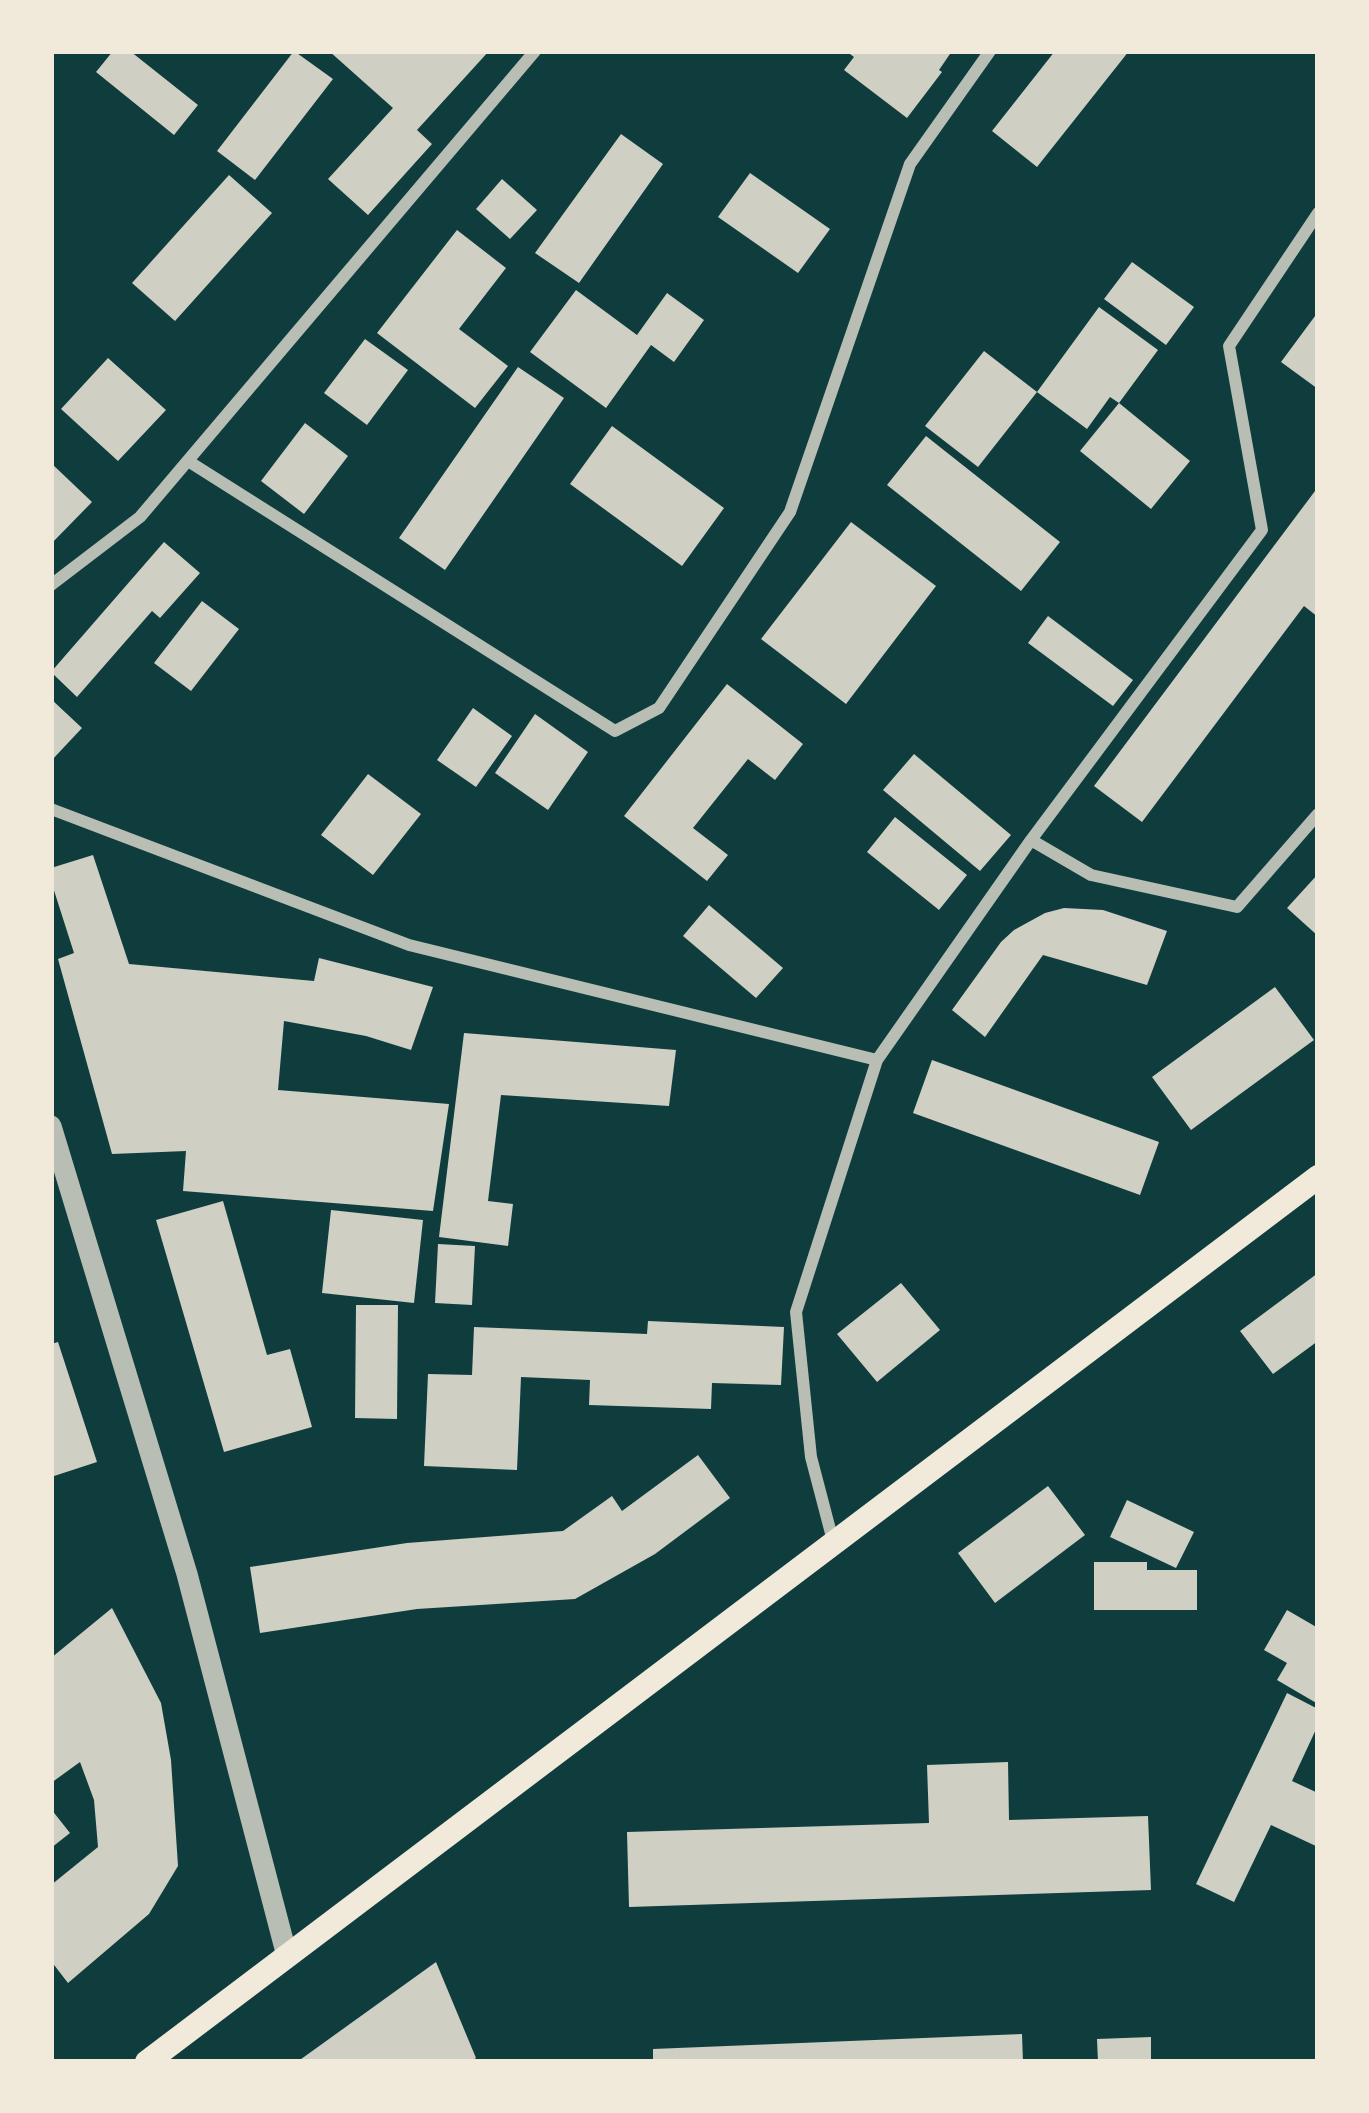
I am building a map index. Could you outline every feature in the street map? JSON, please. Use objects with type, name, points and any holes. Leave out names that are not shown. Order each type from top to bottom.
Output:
[{"type":"main road","points":[[147,2062],[1318,1177]]},
{"type":"street","points":[[51,585],[140,518],[535,51]]},
{"type":"street","points":[[188,461],[615,731],[630,724],[659,708],[790,512],[910,164],[990,51]]},
{"type":"street","points":[[834,1544],[811,1457],[796,1312],[877,1060],[1031,840],[1262,530],[1229,346],[1318,213]]},
{"type":"street","points":[[51,809],[410,945],[877,1060]]},
{"type":"street","points":[[1031,840],[1090,875],[1238,907],[1318,814]]},
{"type":"street","points":[[51,1126],[187,1574],[286,1956]]},
{"type":"building","points":[[113,51],[130,51],[198,105],[174,135],[96,72]]},
{"type":"building","points":[[294,51],[333,79],[255,180],[217,151]]},
{"type":"building","points":[[329,51],[489,51],[417,130],[432,144],[368,215],[328,179],[393,108]]},
{"type":"building","points":[[846,51],[952,51],[907,118],[844,70],[854,57]]},
{"type":"building","points":[[1055,51],[1129,51],[1037,167],[992,131]]},
{"type":"building","points":[[621,134],[663,164],[579,283],[535,253]]},
{"type":"building","points":[[750,173],[830,229],[798,273],[718,217]]},
{"type":"building","points":[[229,175],[272,213],[175,321],[132,283]]},
{"type":"building","points":[[502,179],[537,210],[510,239],[476,209]]},
{"type":"building","points":[[457,230],[506,268],[459,329],[508,366],[475,408],[377,333]]},
{"type":"building","points":[[1132,262],[1194,307],[1166,345],[1104,299]]},
{"type":"building","points":[[576,290],[637,335],[667,293],[704,320],[674,362],[651,345],[606,408],[530,352]]},
{"type":"building","points":[[1099,307],[1158,350],[1119,403],[1110,397],[1087,429],[1037,392]]},
{"type":"building","points":[[1318,312],[1318,389],[1281,362]]},
{"type":"building","points":[[365,339],[408,370],[367,425],[324,393]]},
{"type":"building","points":[[984,351],[1037,392],[978,467],[925,426]]},
{"type":"building","points":[[108,358],[166,410],[118,461],[61,409]]},
{"type":"building","points":[[518,367],[564,398],[445,570],[399,538]]},
{"type":"building","points":[[1119,403],[1190,461],[1151,509],[1080,451]]},
{"type":"building","points":[[305,423],[348,456],[304,514],[261,481]]},
{"type":"building","points":[[612,426],[724,508],[682,566],[570,484]]},
{"type":"building","points":[[926,436],[1060,542],[1021,591],[887,485]]},
{"type":"building","points":[[51,463],[92,502],[51,544]]},
{"type":"building","points":[[1318,487],[1318,617],[1304,606],[1142,822],[1094,786]]},
{"type":"building","points":[[851,522],[936,586],[846,704],[761,639]]},
{"type":"building","points":[[164,542],[200,573],[160,618],[152,611],[77,697],[51,672]]},
{"type":"building","points":[[202,601],[239,629],[191,691],[154,663]]},
{"type":"building","points":[[1048,616],[1133,680],[1113,706],[1028,643]]},
{"type":"building","points":[[727,684],[803,744],[775,780],[748,759],[693,828],[728,855],[707,881],[624,816]]},
{"type":"building","points":[[51,699],[82,728],[51,761]]},
{"type":"building","points":[[473,708],[512,736],[476,787],[437,760]]},
{"type":"building","points":[[535,714],[588,752],[548,810],[495,773]]},
{"type":"building","points":[[914,754],[1011,835],[980,871],[883,790]]},
{"type":"building","points":[[368,774],[421,814],[373,875],[321,835]]},
{"type":"building","points":[[895,817],[967,875],[939,910],[867,852]]},
{"type":"building","points":[[93,855],[129,964],[314,981],[319,958],[433,987],[411,1050],[366,1036],[284,1021],[278,1090],[449,1104],[433,1211],[183,1191],[186,1151],[112,1154],[58,959],[74,953],[51,881],[51,868]]},
{"type":"building","points":[[1318,874],[1318,936],[1287,908]]},
{"type":"building","points":[[709,905],[783,968],[756,998],[683,936]]},
{"type":"building","points":[[1064,908],[1103,910],[1167,931],[1147,985],[1043,955],[985,1037],[952,1010],[1014,930]]},
{"type":"building","points":[[1275,987],[1314,1040],[1191,1130],[1152,1077]]},
{"type":"building","points":[[464,1033],[676,1050],[669,1106],[501,1095],[488,1201],[513,1204],[508,1246],[439,1237]]},
{"type":"building","points":[[932,1060],[1159,1142],[1140,1195],[913,1113]]},
{"type":"building","points":[[223,1201],[267,1355],[290,1349],[312,1427],[224,1452],[156,1220]]},
{"type":"building","points":[[331,1210],[423,1220],[414,1303],[322,1293]]},
{"type":"building","points":[[438,1244],[475,1246],[472,1305],[435,1303]]},
{"type":"building","points":[[1318,1273],[1318,1341],[1273,1374],[1240,1331]]},
{"type":"building","points":[[901,1283],[940,1330],[877,1382],[837,1334]]},
{"type":"building","points":[[356,1305],[398,1305],[397,1419],[355,1418]]},
{"type":"building","points":[[648,1321],[784,1327],[781,1385],[712,1383],[711,1409],[589,1405],[590,1380],[521,1377],[517,1470],[424,1466],[428,1374],[472,1375],[474,1327],[647,1334]]},
{"type":"building","points":[[58,1342],[97,1462],[51,1477],[51,1344]]},
{"type":"building","points":[[698,1455],[730,1498],[655,1554],[575,1599],[417,1609],[260,1633],[250,1567],[407,1543],[563,1531],[612,1496],[622,1511]]},
{"type":"building","points":[[1048,1486],[1085,1535],[995,1603],[958,1553]]},
{"type":"building","points":[[1127,1500],[1194,1532],[1176,1568],[1110,1537]]},
{"type":"building","points":[[1094,1562],[1147,1562],[1147,1570],[1197,1570],[1197,1610],[1094,1610]]},
{"type":"building","points":[[112,1608],[161,1703],[171,1760],[178,1866],[149,1914],[68,1983],[51,1961],[51,1885],[98,1847],[94,1800],[80,1762],[51,1783],[51,1658]]},
{"type":"building","points":[[1287,1610],[1318,1628],[1318,1704],[1277,1680],[1287,1663],[1264,1650]]},
{"type":"building","points":[[1287,1693],[1318,1709],[1318,1725],[1292,1781],[1318,1793],[1318,1847],[1271,1825],[1234,1902],[1196,1884]]},
{"type":"building","points":[[1008,1762],[1009,1820],[1148,1816],[1151,1890],[629,1907],[627,1832],[929,1823],[927,1765]]},
{"type":"building","points":[[51,1809],[70,1833],[51,1848]]},
{"type":"building","points":[[436,1962],[476,2058],[470,2062],[297,2062]]},
{"type":"building","points":[[1022,2034],[1023,2062],[653,2062],[653,2049]]},
{"type":"building","points":[[1151,2037],[1151,2062],[1098,2062],[1097,2039]]}]
